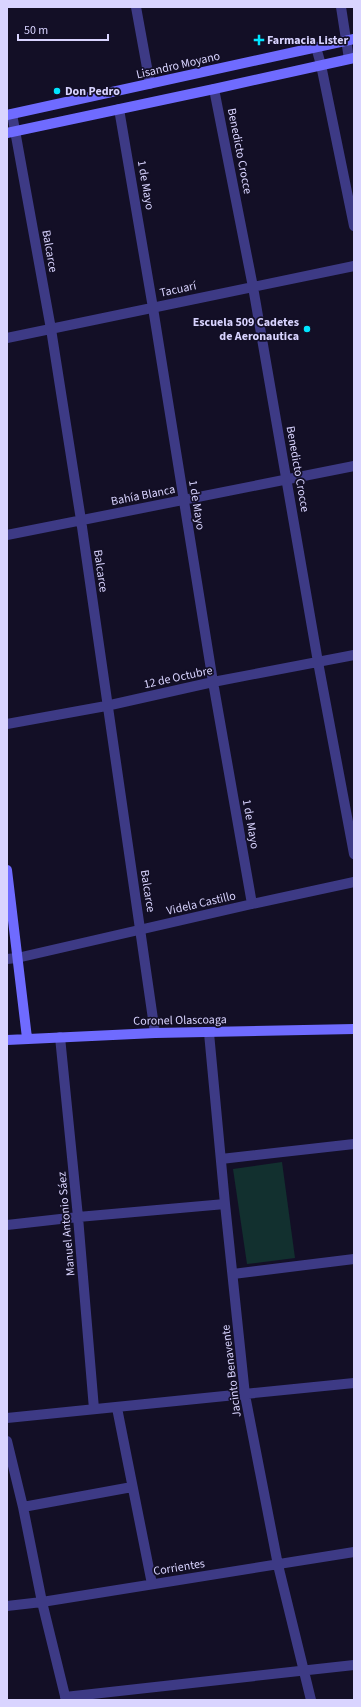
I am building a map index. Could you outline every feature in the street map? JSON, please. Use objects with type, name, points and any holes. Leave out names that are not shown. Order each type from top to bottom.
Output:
[{"type":"main road","name":"Lisandro Moyano","points":[[10,115],[350,40]]},
{"type":"main road","points":[[11,132],[352,59]]},
{"type":"main road","points":[[7,870],[12,958],[27,1038]]},
{"type":"main road","name":"Coronel Olascoaga","points":[[7,1040],[155,1033],[354,1030]]},
{"type":"street","points":[[136,7],[150,84]]},
{"type":"street","points":[[341,7],[350,40],[352,59]]},
{"type":"street","points":[[316,47],[354,226]]},
{"type":"street","name":"Benedicto Crocce","points":[[214,89],[253,287],[318,662],[354,854]]},
{"type":"street","name":"1 de Mayo","points":[[120,109],[212,682],[252,904]]},
{"type":"street","name":"Balcarce","points":[[10,115],[11,132],[51,329],[81,520],[106,706],[141,930],[155,1033]]},
{"type":"street","name":"Tacuarí","points":[[7,338],[354,266]]},
{"type":"street","name":"Bahía Blanca","points":[[7,535],[286,478],[354,466]]},
{"type":"street","name":"12 de Octubre","points":[[7,724],[106,706],[212,682],[354,655]]},
{"type":"street","name":"Videla Castillo","points":[[12,958],[354,882]]},
{"type":"street","name":"Jacinto Benavente","points":[[209,1033],[245,1395],[278,1565],[311,1700]]},
{"type":"street","name":"Manuel Antonio Sáez","points":[[60,1037],[78,1217],[94,1409]]},
{"type":"street","points":[[221,1159],[354,1144]]},
{"type":"street","points":[[7,1225],[225,1204]]},
{"type":"street","points":[[233,1274],[354,1259]]},
{"type":"street","points":[[7,1418],[354,1383]]},
{"type":"street","points":[[117,1408],[152,1584]]},
{"type":"street","points":[[7,1441],[65,1699],[354,1665]]},
{"type":"street","points":[[23,1507],[132,1487]]},
{"type":"street","name":"Corrientes","points":[[7,1606],[42,1602],[354,1552]]},
{"type":"green space","points":[[282,1162],[295,1258],[247,1264],[233,1169]]},
{"type":"place","name":"Farmacia Lister","points":[[259,40]]},
{"type":"place","name":"Don Pedro","points":[[57,91]]},
{"type":"place","name":"Escuela 509 Cadetes de Aeronautica","points":[[307,329]]}]
